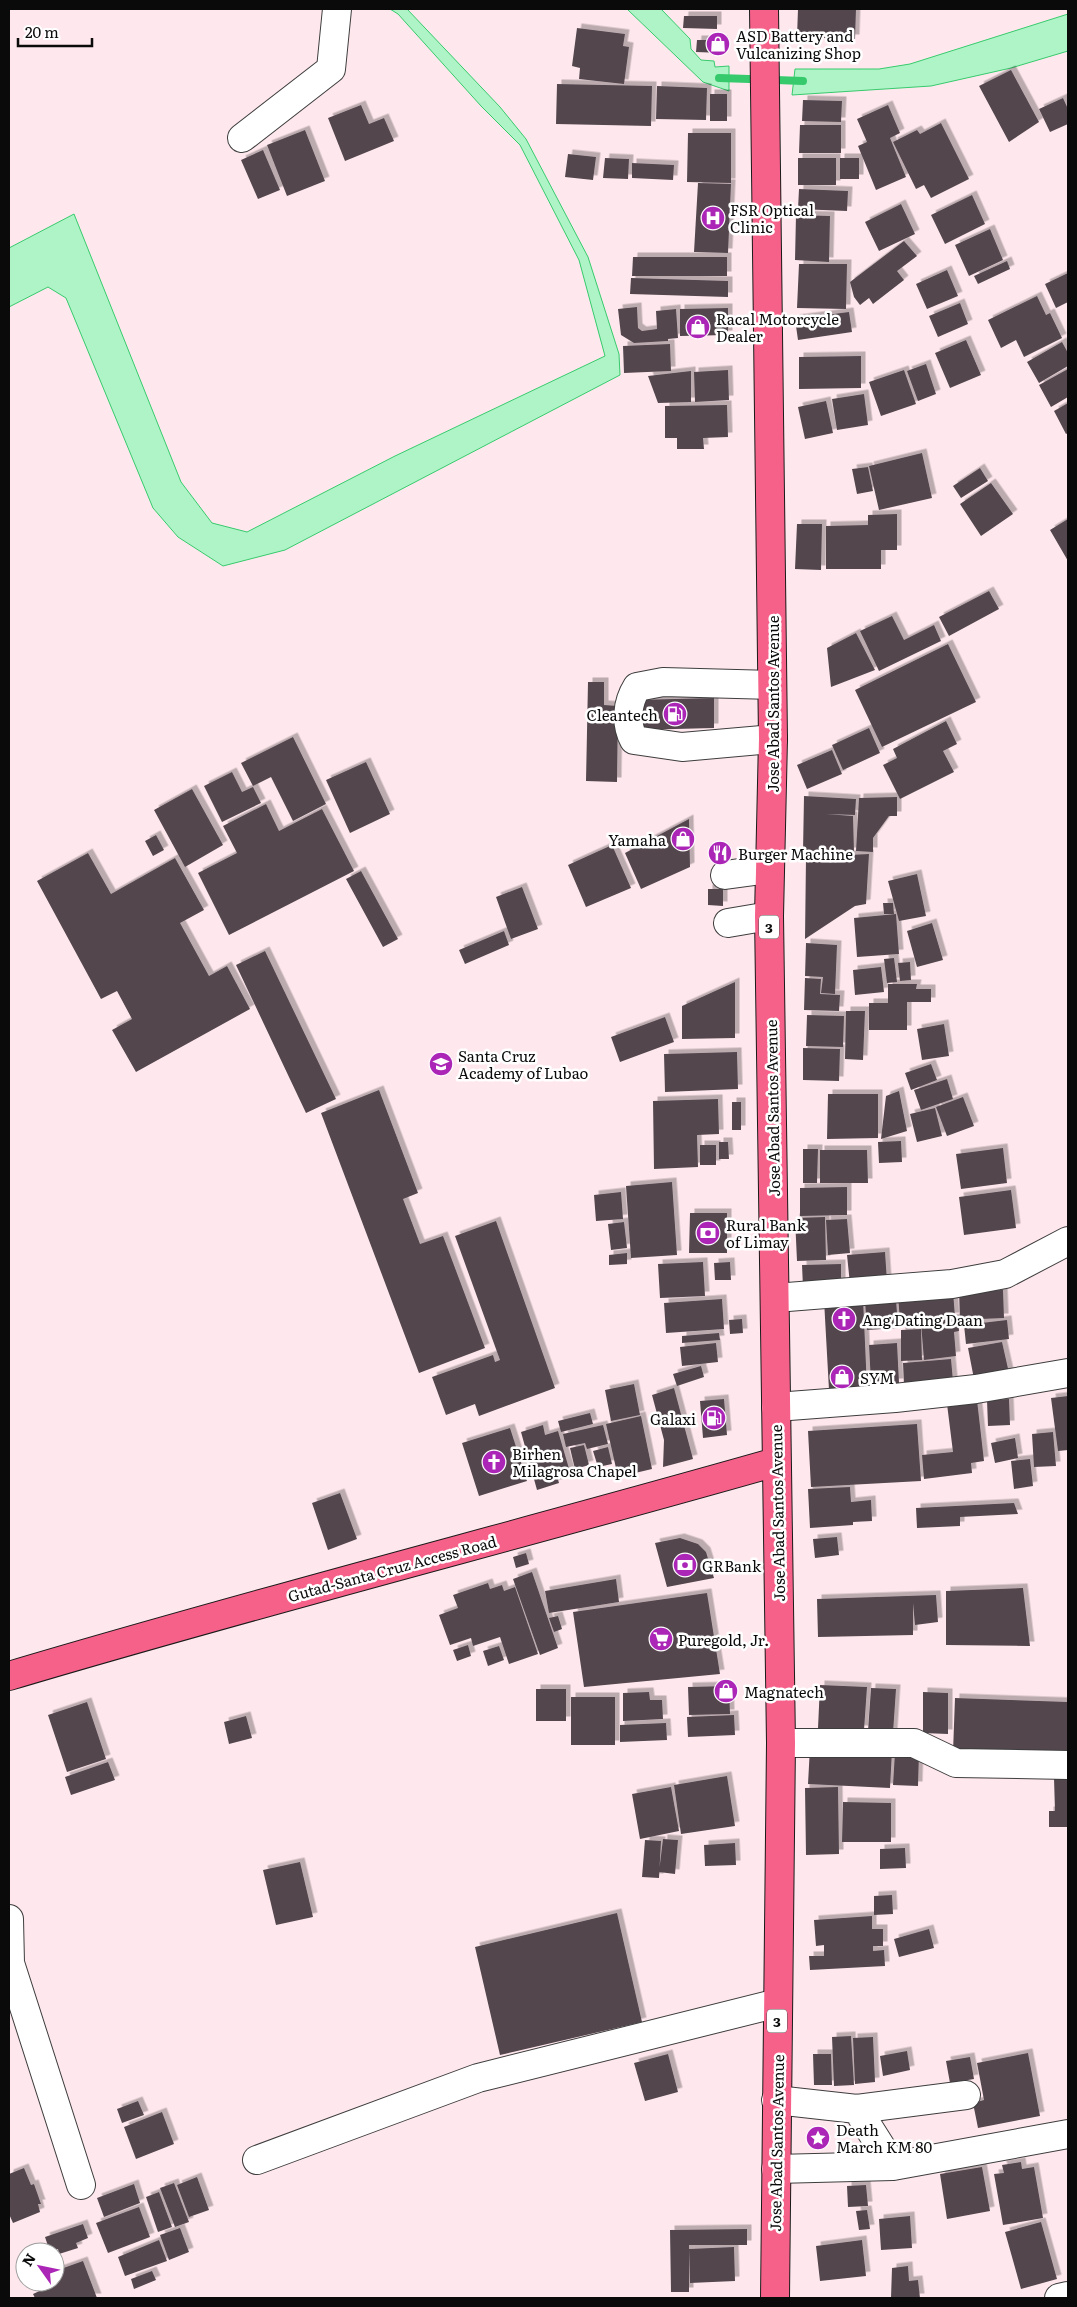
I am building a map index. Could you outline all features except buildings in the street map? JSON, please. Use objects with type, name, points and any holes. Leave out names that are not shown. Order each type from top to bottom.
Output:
[{"type":"main road","name":"Jose Abad Santos Avenue","points":[[764,9],[773,738],[769,916],[781,1743],[775,2298]]},
{"type":"main road","name":"Gutad-Santa Cruz Access Road","points":[[9,1676],[159,1631],[438,1557],[776,1462]]},
{"type":"street","points":[[242,138],[331,69],[337,9]]},
{"type":"street","points":[[772,685],[663,682],[637,687],[630,699],[628,730],[634,740],[682,747],[773,738]]},
{"type":"street","points":[[725,875],[769,869]]},
{"type":"street","points":[[728,923],[769,916]]},
{"type":"street","points":[[775,1298],[952,1284],[1005,1274],[1068,1241]]},
{"type":"street","points":[[776,1406],[895,1398],[976,1388],[1068,1373]]},
{"type":"street","points":[[781,1743],[914,1743],[956,1763],[1068,1766]]},
{"type":"street","points":[[9,1919],[10,1963],[81,2185]]},
{"type":"street","points":[[257,2160],[478,2078],[778,2003]]},
{"type":"street","points":[[776,2100],[857,2109],[966,2095]]},
{"type":"street","points":[[857,2109],[893,2166]]},
{"type":"street","points":[[776,2169],[893,2166],[1068,2134]]},
{"type":"street","points":[[1059,2298],[1068,2296]]},
{"type":"shaded area","points":[[390,9],[407,9],[500,107],[526,139],[588,257],[619,354],[620,375],[285,550],[223,566],[178,537],[153,508],[66,298],[48,287],[9,307],[9,248],[74,214],[181,482],[212,523],[247,532],[395,456],[605,356],[579,260],[520,145],[481,106],[398,14]]},
{"type":"shaded area","points":[[627,9],[661,9],[690,39],[691,49],[701,60],[714,61],[715,67],[729,66],[729,91],[703,82]]},
{"type":"shaded area","points":[[1068,14],[1068,51],[1011,68],[931,86],[792,95],[795,69],[879,69],[910,64]]},
{"type":"waterway","points":[[719,78],[803,81]]},
{"type":"place","name":"ASD Battery and Vulcanizing Shop","points":[[718,44]]},
{"type":"place","name":"FSR Optical Clinic","points":[[713,218]]},
{"type":"place","name":"Racal Motorcycle Dealer","points":[[698,327]]},
{"type":"place","name":"Cleantech","points":[[675,714]]},
{"type":"place","name":"Yamaha","points":[[683,839]]},
{"type":"place","name":"Burger Machine","points":[[720,853]]},
{"type":"place","name":"Santa Cruz Academy of Lubao","points":[[441,1064]]},
{"type":"place","name":"Rural Bank of Limay","points":[[708,1233]]},
{"type":"place","name":"Ang Dating Daan","points":[[844,1319]]},
{"type":"place","name":"SYM","points":[[842,1377]]},
{"type":"place","name":"Galaxi","points":[[714,1418]]},
{"type":"place","name":"Birhen Milagrosa Chapel","points":[[494,1462]]},
{"type":"place","name":"GRBank","points":[[685,1565]]},
{"type":"place","name":"Puregold, Jr.","points":[[661,1639]]},
{"type":"place","name":"Magnatech","points":[[726,1691]]},
{"type":"place","name":"Death March KM 80","points":[[818,2138]]}]
